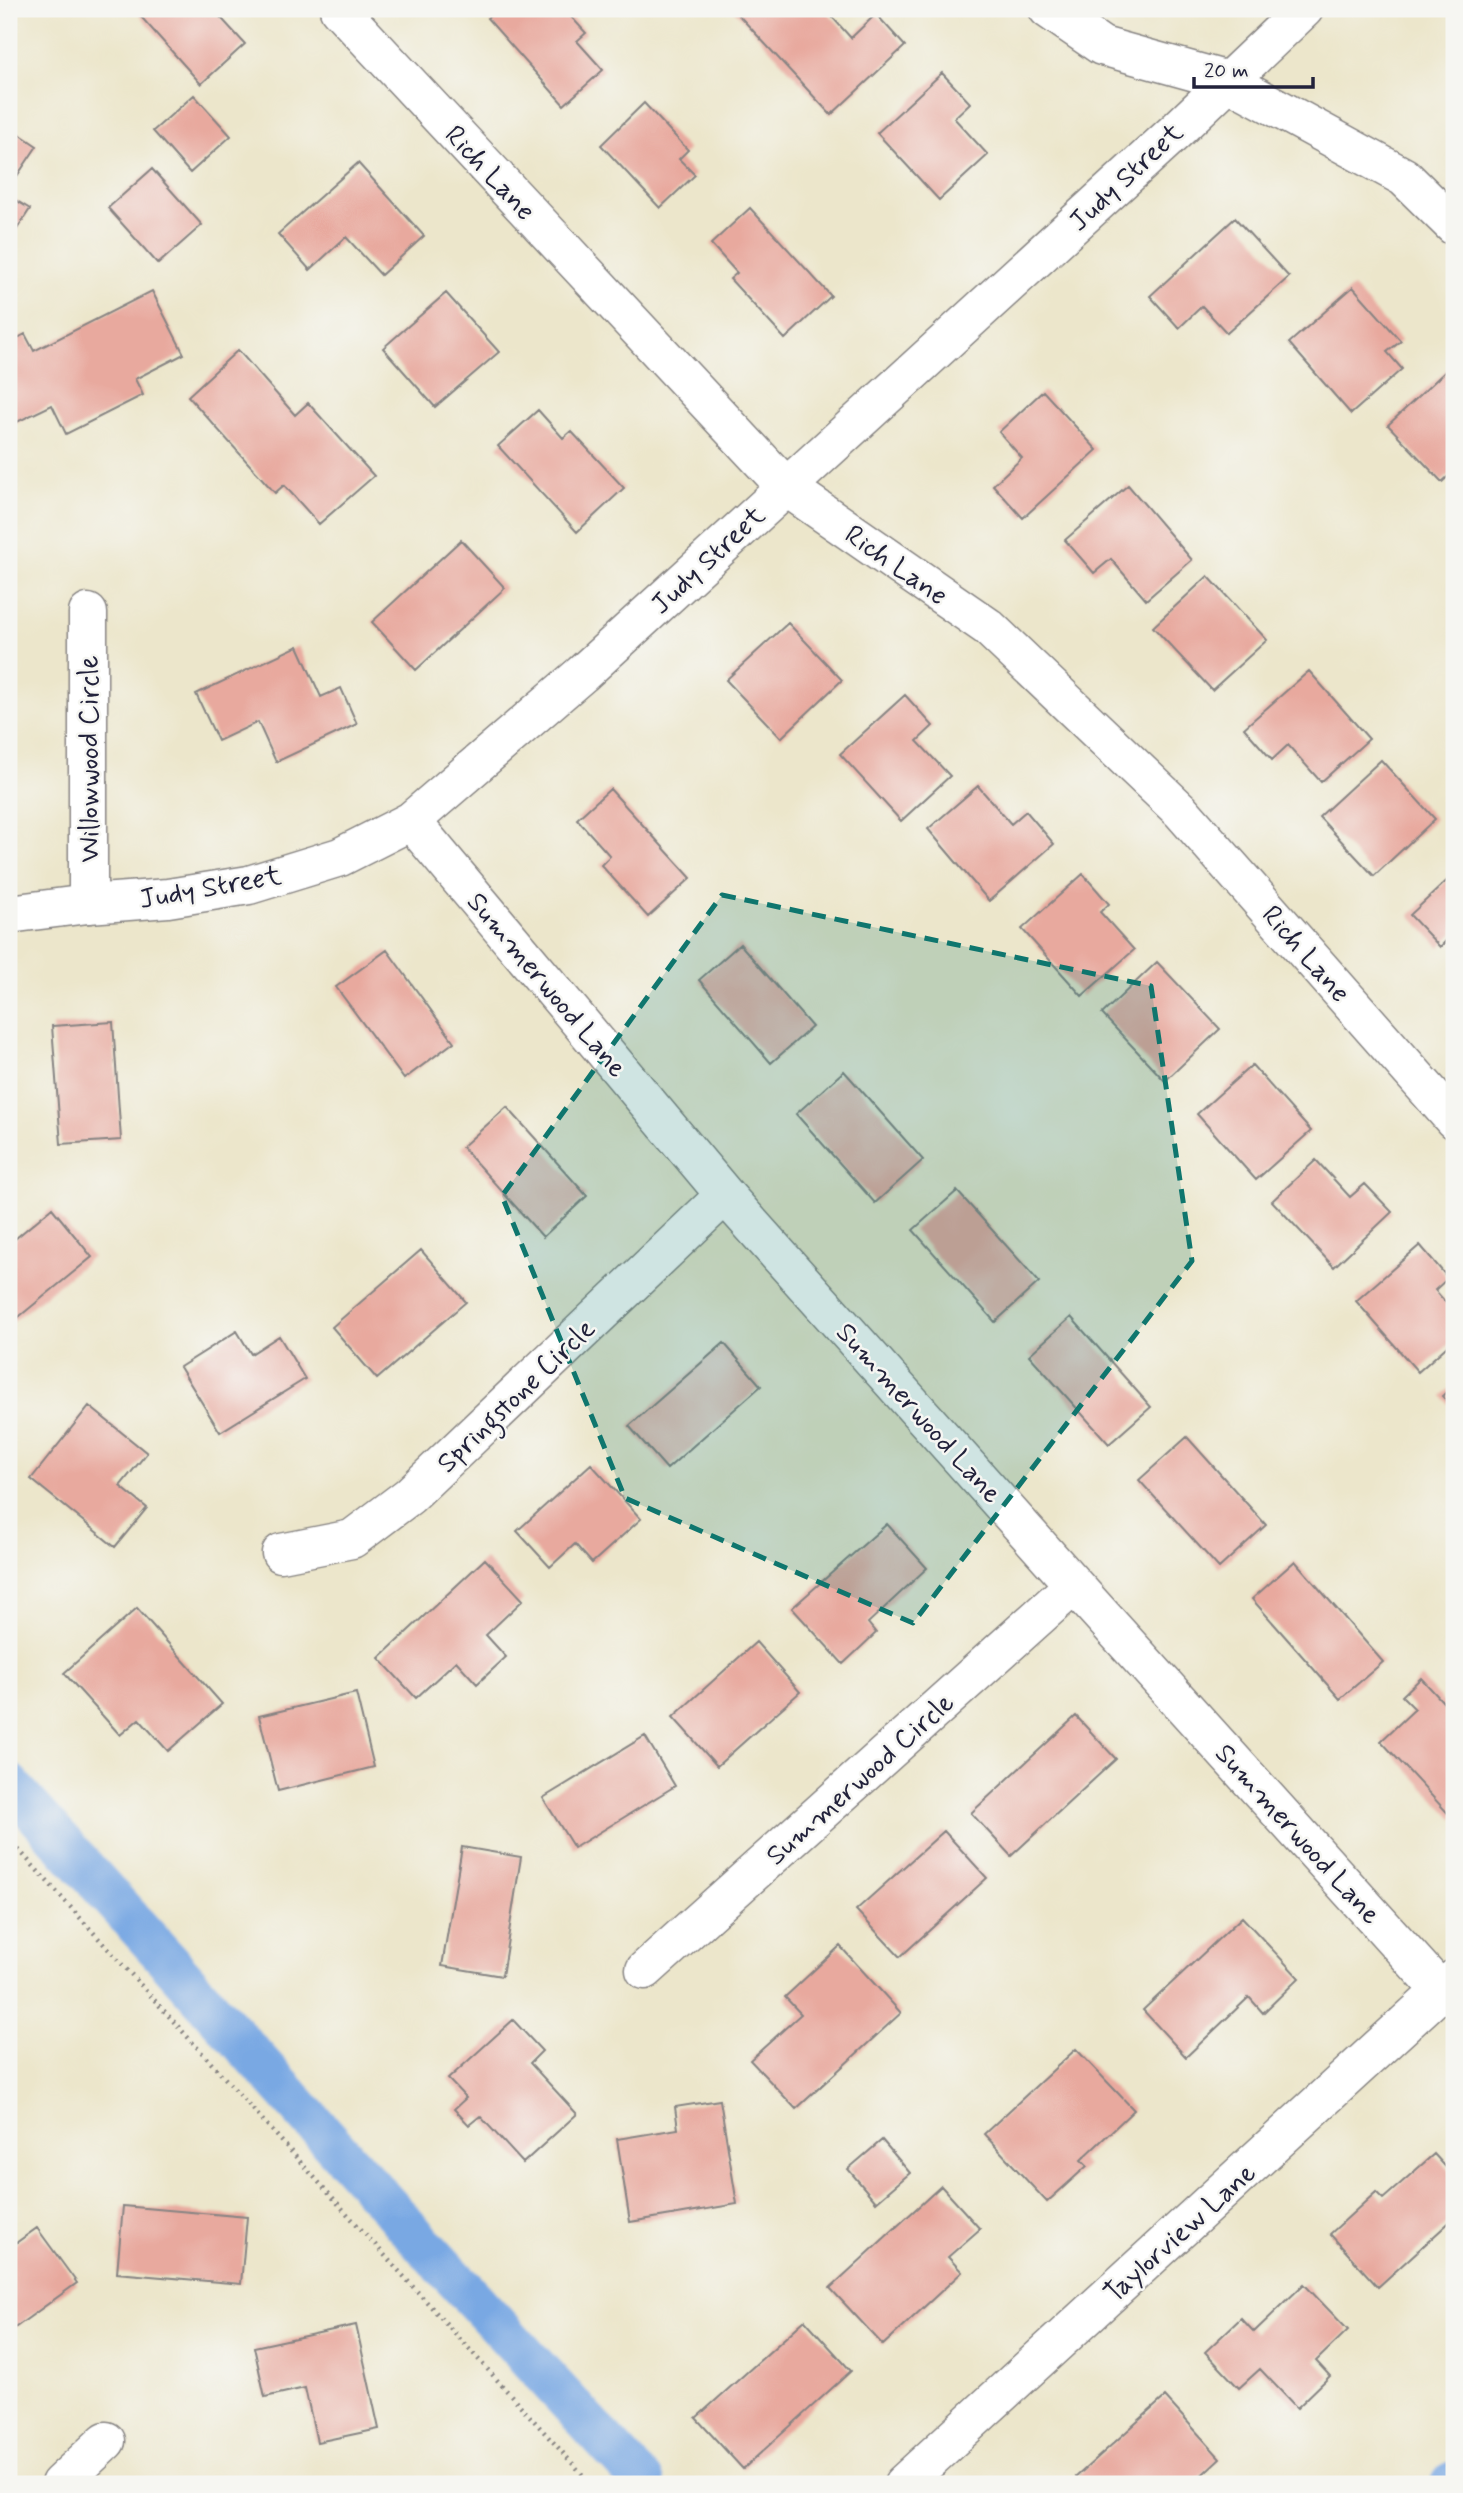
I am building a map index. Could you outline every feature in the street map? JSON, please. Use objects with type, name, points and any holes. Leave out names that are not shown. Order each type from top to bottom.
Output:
[{"type":"street","name":"Rich Lane","points":[[339,9],[786,487],[988,627],[1181,811],[1454,1120]]},
{"type":"street","points":[[1048,9],[1102,46],[1228,81],[1404,177],[1454,226]]},
{"type":"street","name":"Judy Street","points":[[9,914],[168,898],[249,886],[340,857],[411,821],[582,674],[1304,9]]},
{"type":"street","name":"Willowwood Circle","points":[[88,613],[88,904]]},
{"type":"street","name":"Summerwood Lane","points":[[411,821],[726,1195],[1074,1585],[1448,1985]]},
{"type":"street","name":"Springstone Circle","points":[[281,1553],[352,1538],[409,1496],[726,1195]]},
{"type":"street","name":"Summerwood Circle","points":[[645,1970],[1074,1585]]},
{"type":"street","name":"Taylorview Lane","points":[[903,2484],[1448,1985]]},
{"type":"street","points":[[60,2484],[106,2441]]},
{"type":"path","points":[[9,1839],[591,2484]]},
{"type":"highlighted area","points":[[722,895],[1151,986],[1192,1261],[913,1623],[625,1498],[502,1196]]},
{"type":"building","points":[[134,9],[213,9],[245,44],[201,84]]},
{"type":"building","points":[[498,9],[564,9],[586,33],[577,41],[603,70],[564,105],[487,18]]},
{"type":"building","points":[[733,9],[825,9],[851,38],[876,14],[905,46],[831,115]]},
{"type":"building","points":[[942,73],[970,103],[954,118],[988,155],[939,200],[877,133]]},
{"type":"building","points":[[194,95],[231,136],[190,173],[153,131]]},
{"type":"building","points":[[644,103],[688,150],[679,159],[695,175],[660,208],[601,145]]},
{"type":"building","points":[[9,127],[37,146],[9,188]]},
{"type":"building","points":[[358,163],[424,236],[381,275],[346,237],[310,270],[278,234]]},
{"type":"building","points":[[152,169],[202,225],[158,264],[108,208]]},
{"type":"building","points":[[9,196],[30,209],[13,235],[9,231]]},
{"type":"building","points":[[750,208],[831,296],[785,339],[730,279],[737,273],[711,244]]},
{"type":"building","points":[[1235,218],[1289,277],[1227,333],[1202,306],[1179,328],[1150,296]]},
{"type":"building","points":[[1353,287],[1401,341],[1387,352],[1402,369],[1351,414],[1289,343]]},
{"type":"building","points":[[152,291],[184,354],[135,379],[143,395],[66,434],[52,405],[15,423],[9,411],[9,343],[25,334],[34,351]]},
{"type":"building","points":[[446,293],[499,352],[435,407],[383,348]]},
{"type":"building","points":[[238,350],[295,415],[308,403],[374,476],[319,524],[284,485],[275,493],[188,396]]},
{"type":"building","points":[[1450,367],[1454,372],[1454,471],[1442,482],[1388,425]]},
{"type":"building","points":[[1043,391],[1097,450],[1023,518],[993,485],[1022,458],[999,432]]},
{"type":"building","points":[[538,410],[563,438],[571,431],[624,488],[577,532],[498,446]]},
{"type":"building","points":[[1128,485],[1192,560],[1146,600],[1111,559],[1094,573],[1065,540]]},
{"type":"building","points":[[461,540],[505,588],[416,670],[372,622]]},
{"type":"building","points":[[1208,576],[1267,640],[1212,690],[1153,627]]},
{"type":"building","points":[[788,623],[842,680],[781,738],[726,680]]},
{"type":"building","points":[[298,646],[321,697],[341,688],[357,724],[276,762],[258,722],[218,741],[196,694]]},
{"type":"building","points":[[1309,671],[1369,739],[1321,782],[1288,745],[1272,760],[1244,728]]},
{"type":"building","points":[[905,695],[933,726],[917,741],[950,776],[901,821],[840,754]]},
{"type":"building","points":[[1381,760],[1435,819],[1374,876],[1319,817]]},
{"type":"building","points":[[978,786],[1011,824],[1026,811],[1054,844],[989,901],[928,829]]},
{"type":"building","points":[[610,789],[691,878],[648,917],[601,865],[610,856],[577,819]]},
{"type":"building","points":[[1083,874],[1109,904],[1100,912],[1134,950],[1082,996],[1022,929]]},
{"type":"building","points":[[1454,874],[1454,933],[1440,947],[1410,915]]},
{"type":"building","points":[[740,944],[812,1027],[771,1063],[699,980]]},
{"type":"building","points":[[387,950],[454,1042],[404,1079],[336,987]]},
{"type":"building","points":[[1157,962],[1220,1029],[1165,1081],[1102,1014]]},
{"type":"building","points":[[113,1022],[121,1140],[61,1144],[52,1026]]},
{"type":"building","points":[[1252,1065],[1311,1131],[1256,1180],[1197,1114]]},
{"type":"building","points":[[844,1071],[923,1160],[875,1203],[796,1114]]},
{"type":"building","points":[[507,1107],[587,1196],[543,1237],[462,1147]]},
{"type":"building","points":[[1316,1160],[1350,1197],[1365,1184],[1392,1212],[1334,1267],[1272,1201]]},
{"type":"building","points":[[957,1191],[1039,1282],[995,1322],[913,1230]]},
{"type":"building","points":[[52,1208],[92,1257],[9,1325],[9,1244]]},
{"type":"building","points":[[1420,1245],[1448,1278],[1435,1290],[1454,1312],[1454,1340],[1418,1372],[1356,1301]]},
{"type":"building","points":[[421,1250],[466,1302],[377,1379],[332,1327]]},
{"type":"building","points":[[1071,1317],[1151,1407],[1109,1444],[1029,1355]]},
{"type":"building","points":[[237,1331],[251,1354],[279,1336],[305,1379],[220,1432],[180,1367]]},
{"type":"building","points":[[724,1343],[761,1386],[667,1469],[629,1426]]},
{"type":"building","points":[[1454,1385],[1454,1409],[1442,1396]]},
{"type":"building","points":[[89,1406],[147,1453],[120,1486],[147,1508],[115,1547],[31,1479]]},
{"type":"building","points":[[1187,1437],[1266,1525],[1219,1568],[1139,1480]]},
{"type":"building","points":[[591,1464],[641,1519],[592,1563],[575,1544],[550,1567],[517,1531]]},
{"type":"building","points":[[887,1524],[927,1568],[868,1623],[876,1633],[843,1664],[792,1608]]},
{"type":"building","points":[[485,1559],[523,1600],[486,1635],[506,1657],[477,1684],[456,1661],[416,1698],[379,1658]]},
{"type":"building","points":[[1295,1561],[1383,1662],[1340,1699],[1252,1599]]},
{"type":"building","points":[[137,1608],[222,1704],[168,1751],[139,1719],[120,1735],[64,1673]]},
{"type":"building","points":[[756,1642],[800,1692],[717,1766],[673,1717]]},
{"type":"building","points":[[1421,1678],[1454,1714],[1454,1820],[1381,1741],[1415,1709],[1402,1696]]},
{"type":"building","points":[[356,1693],[374,1767],[278,1791],[259,1716]]},
{"type":"building","points":[[1076,1716],[1116,1759],[1011,1856],[971,1813]]},
{"type":"building","points":[[645,1736],[675,1786],[574,1848],[543,1798]]},
{"type":"building","points":[[944,1831],[987,1878],[900,1957],[856,1910]]},
{"type":"building","points":[[462,1847],[521,1857],[502,1976],[442,1966]]},
{"type":"building","points":[[1242,1917],[1299,1978],[1263,2013],[1249,1997],[1186,2057],[1143,2010]]},
{"type":"building","points":[[840,1946],[901,2013],[796,2109],[750,2060],[801,2014],[785,1997]]},
{"type":"building","points":[[513,2020],[542,2051],[530,2063],[577,2114],[523,2163],[480,2116],[469,2125],[454,2109],[466,2098],[448,2079]]},
{"type":"building","points":[[1076,2049],[1134,2110],[1081,2160],[1087,2166],[1047,2202],[984,2134]]},
{"type":"building","points":[[720,2100],[737,2204],[630,2222],[617,2139],[678,2129],[675,2107]]},
{"type":"building","points":[[882,2140],[910,2173],[876,2202],[848,2169]]},
{"type":"building","points":[[1434,2154],[1454,2176],[1454,2218],[1378,2287],[1330,2234],[1376,2192],[1383,2199]]},
{"type":"building","points":[[941,2186],[980,2229],[948,2257],[962,2272],[883,2345],[830,2288]]},
{"type":"building","points":[[123,2206],[247,2217],[241,2284],[117,2273]]},
{"type":"building","points":[[37,2228],[77,2283],[9,2332],[9,2248]]},
{"type":"building","points":[[1304,2284],[1348,2330],[1316,2361],[1330,2376],[1297,2408],[1260,2369],[1239,2388],[1205,2352],[1241,2318],[1254,2332]]},
{"type":"building","points":[[805,2320],[851,2371],[743,2469],[696,2418]]},
{"type":"building","points":[[356,2325],[379,2429],[317,2442],[305,2388],[265,2397],[254,2347]]},
{"type":"building","points":[[1165,2397],[1220,2458],[1192,2484],[1083,2484],[1076,2477]]},
{"type":"waterway","points":[[9,1784],[420,2241],[644,2484]]}]
